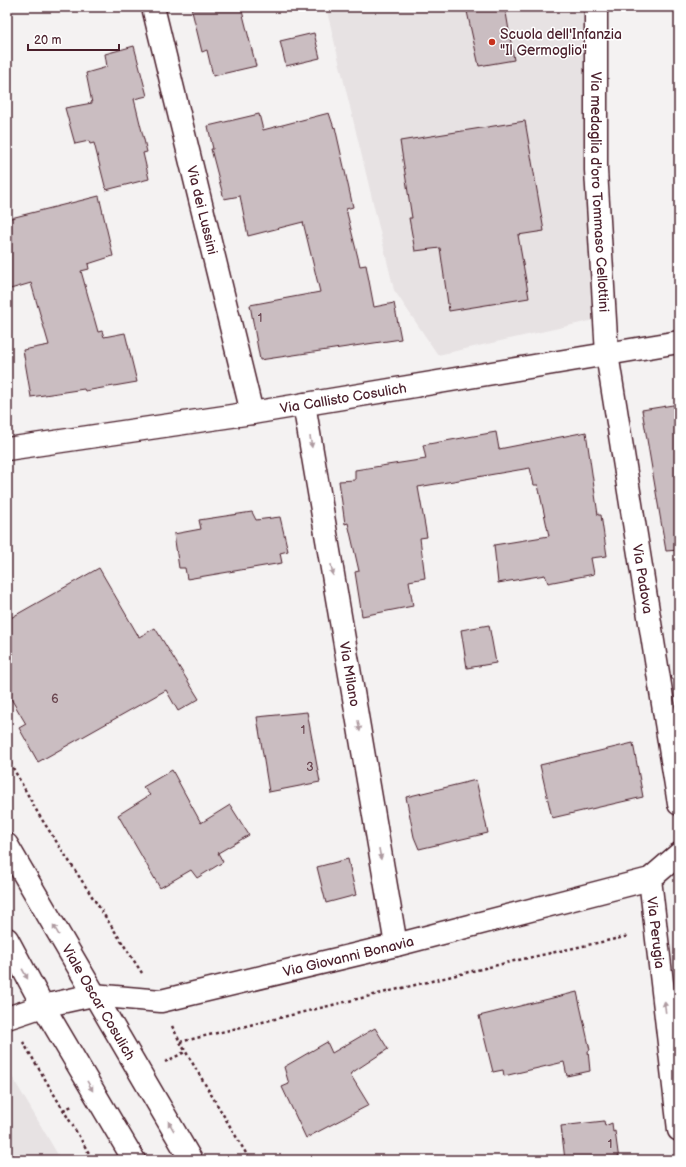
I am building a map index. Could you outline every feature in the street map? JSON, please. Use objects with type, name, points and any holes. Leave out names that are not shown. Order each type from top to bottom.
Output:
[{"type":"street","name":"Via dei Lussini","points":[[153,7],[252,412]]},
{"type":"street","name":"Via medaglia d'oro Tommaso Cellottini","points":[[596,7],[596,170],[607,354]]},
{"type":"street","name":"Via Callisto Cosulich","points":[[7,449],[304,404],[679,342]]},
{"type":"street","name":"Via Padova","points":[[607,354],[679,804]]},
{"type":"street","name":"Via Milano","points":[[304,404],[396,945]]},
{"type":"street","name":"Viale Oscar Cosulich","points":[[7,845],[93,995],[191,1160]]},
{"type":"street","name":"Via Giovanni Bonavia","points":[[7,1018],[43,1006],[93,995],[161,1001],[396,945],[650,879],[679,854]]},
{"type":"street","name":"Via Perugia","points":[[650,879],[679,1130]]},
{"type":"street","points":[[7,939],[43,1006],[134,1160]]},
{"type":"path","points":[[7,757],[40,815],[161,1001],[180,1042],[250,1160]]},
{"type":"path","points":[[180,1042],[514,961],[656,931]]},
{"type":"path","points":[[19,1043],[25,1042],[93,1160]]},
{"type":"shaded area","points":[[326,7],[584,7],[594,320],[438,355],[394,290]]},
{"type":"shaded area","points":[[7,1068],[61,1160],[7,1160]]},
{"type":"building","points":[[191,7],[241,7],[256,66],[213,76],[207,50],[202,52]]},
{"type":"building","name":"Scuola dell'Infanzia \"Il Germoglio\"","points":[[466,7],[505,7],[514,60],[479,66]]},
{"type":"building","points":[[314,33],[320,58],[286,66],[280,41]]},
{"type":"building","points":[[134,46],[147,96],[134,99],[147,152],[143,153],[149,179],[106,190],[94,143],[90,144],[89,141],[75,144],[65,108],[92,103],[86,73],[107,67],[105,54]]},
{"type":"building","points":[[329,113],[334,128],[335,127],[353,207],[346,209],[360,266],[366,265],[374,307],[394,303],[401,339],[260,360],[250,305],[320,292],[303,222],[248,236],[240,196],[224,199],[211,149],[213,149],[208,126],[259,114],[263,130]]},
{"type":"building","points":[[525,121],[544,231],[518,235],[529,298],[449,311],[440,248],[415,251],[409,218],[412,218],[400,141]]},
{"type":"building","points":[[99,196],[113,256],[88,264],[89,269],[81,271],[98,332],[102,331],[104,337],[125,333],[137,382],[85,391],[84,389],[31,397],[23,350],[49,345],[31,283],[7,290],[7,219]]},
{"type":"building","points":[[679,404],[679,550],[666,551],[642,410]]},
{"type":"building","points":[[496,432],[499,449],[586,432],[598,515],[601,515],[607,556],[591,558],[594,574],[548,583],[545,575],[498,583],[494,545],[549,536],[538,485],[534,485],[530,468],[418,487],[427,537],[420,538],[425,578],[409,581],[413,606],[362,616],[355,572],[359,571],[348,523],[345,524],[339,481],[355,480],[355,470],[426,459],[423,445]]},
{"type":"building","points":[[252,512],[256,520],[280,517],[288,551],[280,553],[282,563],[187,579],[185,568],[179,568],[174,534],[201,529],[199,520]]},
{"type":"building","points":[[99,568],[139,637],[155,628],[199,699],[178,711],[166,690],[38,762],[19,728],[26,724],[7,692],[7,620]]},
{"type":"building","points":[[489,625],[496,663],[467,668],[461,630]]},
{"type":"building","points":[[307,712],[320,782],[269,792],[257,717]]},
{"type":"building","points":[[633,743],[643,797],[552,818],[540,765]]},
{"type":"building","points":[[172,770],[201,823],[230,805],[249,835],[218,853],[223,862],[197,878],[191,870],[160,888],[118,815],[150,795],[143,787]]},
{"type":"building","points":[[476,780],[488,833],[419,849],[414,837],[406,797]]},
{"type":"building","points":[[348,859],[356,895],[326,903],[317,867]]},
{"type":"building","points":[[577,992],[590,1050],[588,1051],[590,1071],[567,1076],[564,1062],[504,1076],[503,1070],[493,1072],[479,1016]]},
{"type":"building","points":[[375,1028],[388,1049],[350,1074],[369,1105],[306,1138],[282,1087],[289,1084],[284,1067],[327,1042],[332,1053]]},
{"type":"building","points":[[604,1121],[605,1126],[612,1123],[613,1132],[615,1131],[619,1160],[565,1160],[561,1126]]},
{"type":"place","name":"Scuola dell'Infanzia \"Il Germoglio\"","points":[[492,42]]}]
